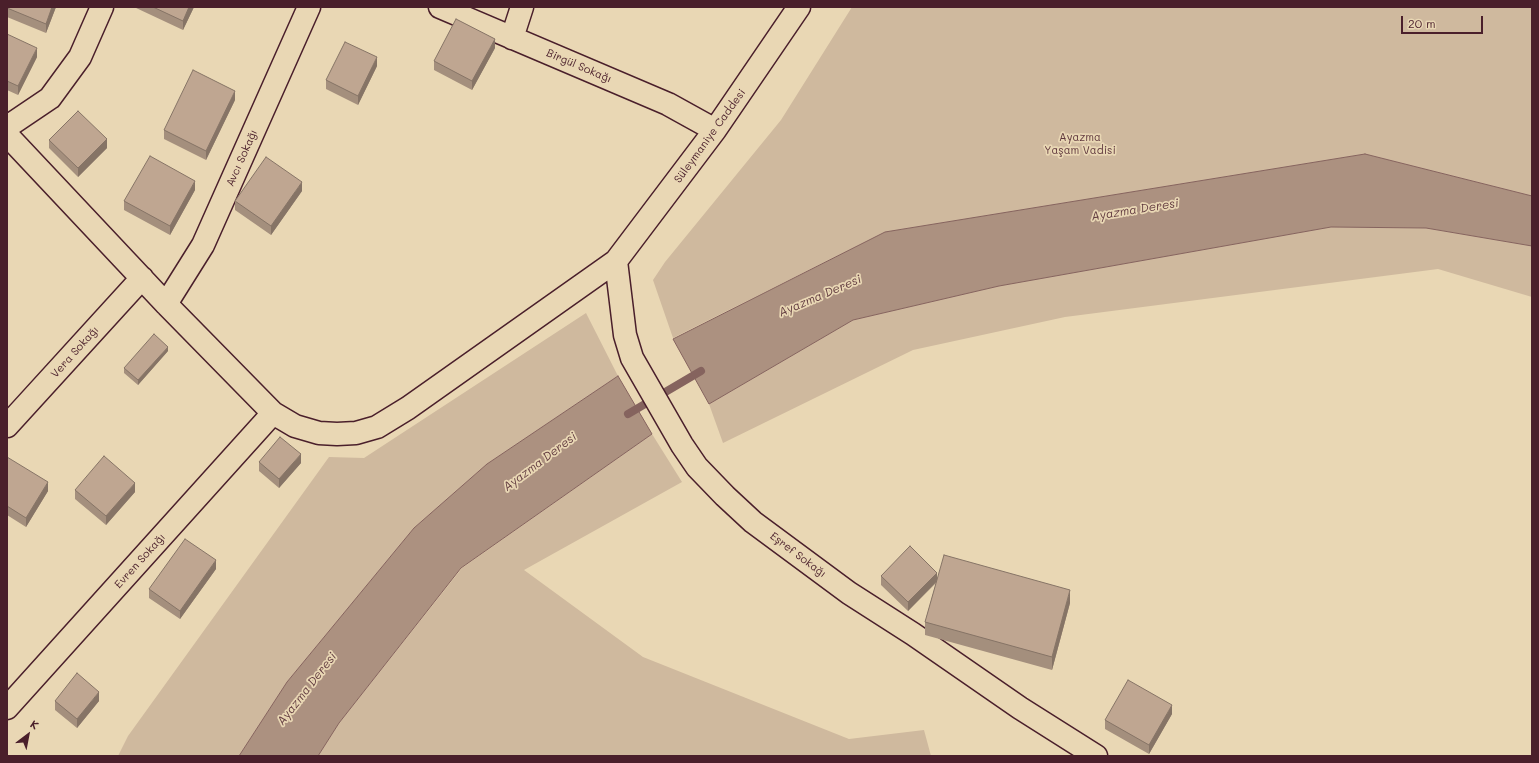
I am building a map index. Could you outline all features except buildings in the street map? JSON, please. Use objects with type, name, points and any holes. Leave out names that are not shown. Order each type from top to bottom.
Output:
[{"type":"street","points":[[7,127],[50,98],[80,57],[102,7]]},
{"type":"street","name":"Avcı Sokağı","points":[[166,304],[203,245],[309,7]]},
{"type":"street","name":"Birgül Sokağı","points":[[440,7],[668,104],[715,130]]},
{"type":"street","points":[[512,38],[522,7]]},
{"type":"street","name":"Süleymaniye Caddesi","points":[[7,135],[166,304],[273,413],[295,426],[319,433],[356,433],[377,427],[408,408],[616,260],[715,130],[799,7]]},
{"type":"street","name":"Eşref Sokağı","points":[[616,260],[625,335],[632,358],[682,445],[697,467],[725,496],[760,526],[849,593],[913,634],[1020,708],[1096,756]]},
{"type":"street","name":"Vera Sokağı","points":[[7,426],[142,278]]},
{"type":"street","name":"Evren Sokağı","points":[[7,708],[273,413]]},
{"type":"green space","name":"Ayazma Yaşam Vadisi","points":[[852,7],[1532,7],[1532,196],[1365,154],[885,232],[673,338],[653,280],[665,262],[781,120]]},
{"type":"green space","points":[[1331,227],[1426,228],[1532,246],[1532,297],[1438,269],[1065,317],[913,350],[723,443],[709,404],[853,320],[999,286]]},
{"type":"green space","points":[[586,313],[618,376],[487,464],[414,528],[287,682],[239,756],[118,756],[128,736],[329,457],[364,458]]},
{"type":"green space","points":[[652,434],[682,482],[524,570],[643,657],[849,739],[924,730],[931,756],[318,756],[339,723],[462,568]]},
{"type":"water","points":[[1365,154],[1532,196],[1532,246],[1426,228],[1331,227],[999,286],[853,320],[709,404],[673,339],[885,232]]},
{"type":"water","points":[[618,376],[652,434],[461,568],[339,723],[318,756],[239,756],[287,682],[414,528],[487,464]]},
{"type":"waterway","name":"Ayazma Deresi","points":[[628,414],[701,371]]}]
